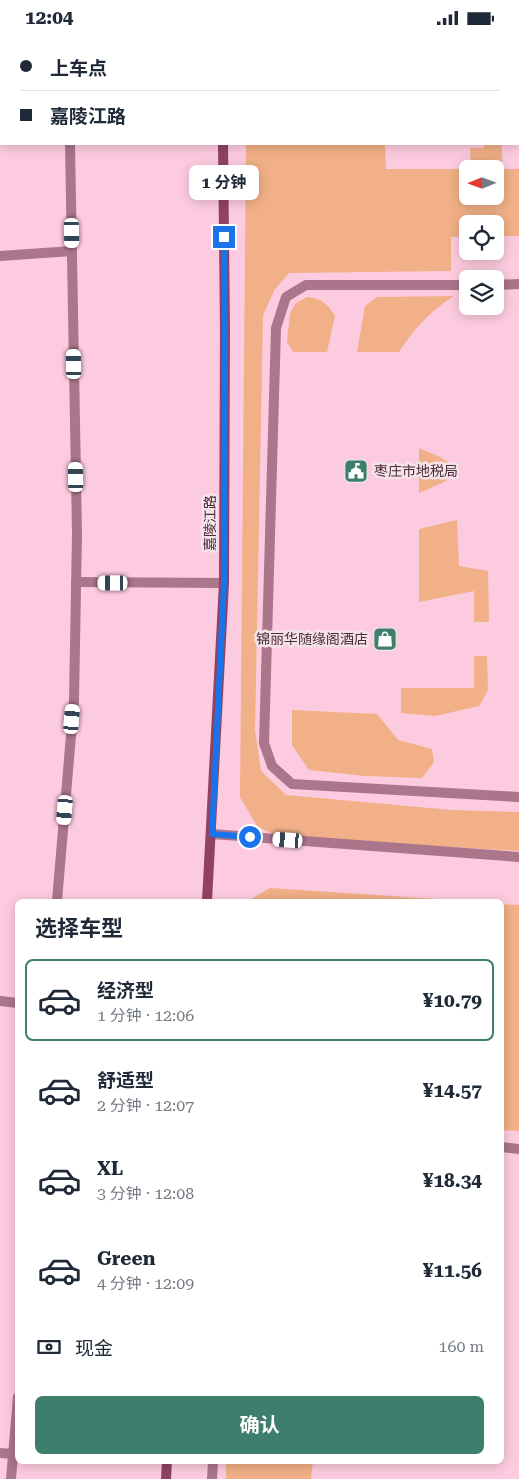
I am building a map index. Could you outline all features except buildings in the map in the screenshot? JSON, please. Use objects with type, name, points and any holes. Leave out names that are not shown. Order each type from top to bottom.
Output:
[{"type":"street","points":[[57,899],[74,700],[77,534],[70,145]]},
{"type":"street","name":"嘉陵江路","points":[[207,899],[224,583],[225,330],[223,145]]},
{"type":"street","points":[[0,256],[72,251]]},
{"type":"street","points":[[504,285],[519,284]]},
{"type":"street","points":[[459,285],[306,285],[286,297],[276,327],[264,743],[272,766],[292,784],[519,797]]},
{"type":"street","points":[[76,582],[224,583]]},
{"type":"street","points":[[212,834],[519,857]]},
{"type":"street","points":[[0,1001],[15,1003]]},
{"type":"street","points":[[504,1147],[519,1149]]},
{"type":"street","points":[[11,1479],[15,1431]]},
{"type":"street","points":[[0,1453],[13,1454]]},
{"type":"street","points":[[166,1479],[167,1464]]},
{"type":"street","points":[[212,1479],[213,1464]]},
{"type":"shaded area","points":[[246,145],[385,145],[386,169],[459,169],[459,205],[504,205],[504,169],[519,169],[519,236],[504,236],[504,215],[459,215],[459,237],[451,237],[451,271],[289,273],[275,289],[263,315],[255,730],[261,771],[286,795],[452,810],[519,812],[519,851],[278,837],[257,826],[240,797]]},
{"type":"shaded area","points":[[484,145],[502,145],[502,160],[471,160],[470,148],[484,148]]},
{"type":"shaded area","points":[[454,296],[423,321],[399,352],[357,352],[365,306],[377,297]]},
{"type":"shaded area","points":[[307,297],[324,302],[335,316],[327,352],[293,352],[287,342],[290,313],[296,303]]},
{"type":"shaded area","points":[[419,448],[440,457],[454,466],[446,481],[419,493]]},
{"type":"shaded area","points":[[457,520],[459,566],[488,571],[489,622],[474,622],[474,591],[419,602],[419,529]]},
{"type":"shaded area","points":[[474,656],[487,656],[488,690],[479,706],[435,716],[401,713],[401,688],[474,688]]},
{"type":"shaded area","points":[[292,710],[377,714],[398,740],[432,749],[434,762],[422,778],[365,776],[309,770],[292,745]]},
{"type":"shaded area","points":[[270,888],[437,899],[251,899]]},
{"type":"shaded area","points":[[504,904],[519,905],[519,1131],[504,1130]]},
{"type":"shaded area","points":[[226,1464],[313,1464],[311,1479],[226,1479]]},
{"type":"place","name":"枣庄市地税局","points":[[356,471]]},
{"type":"place","name":"锦丽华随缘阁酒店","points":[[385,639]]},
{"type":"route","points":[[224,237],[224,583],[212,834],[250,837]]}]
